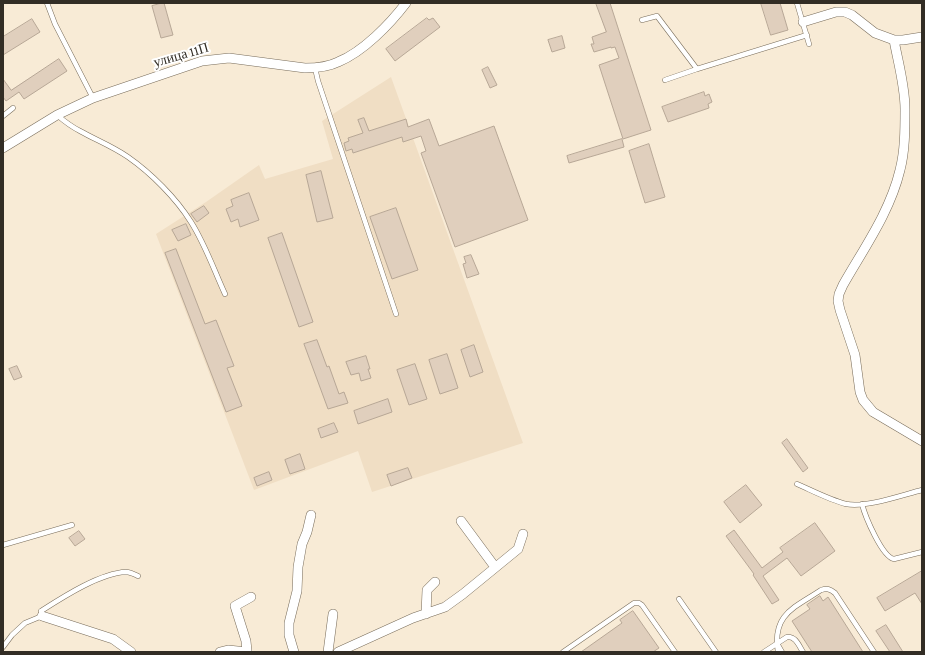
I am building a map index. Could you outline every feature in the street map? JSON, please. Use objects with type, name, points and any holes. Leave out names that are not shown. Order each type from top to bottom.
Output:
[{"type":"street","name":"улица 11П","points":[[3,148],[57,115],[93,98],[188,65],[214,58],[229,58],[305,68],[315,68],[339,62],[350,56],[373,38],[401,5]]},
{"type":"street","points":[[803,22],[836,12],[845,12],[852,15],[875,33],[894,40],[922,37]]},
{"type":"street","points":[[894,40],[905,108],[903,156],[900,170],[883,214],[843,285],[838,301],[855,355],[860,392],[863,400],[873,412],[922,441]]},
{"type":"street","points":[[294,652],[289,635],[289,624],[297,591],[298,567],[302,544],[307,532],[311,515]]},
{"type":"street","points":[[461,521],[496,567]]},
{"type":"street","points":[[338,652],[413,618],[445,607],[518,549],[523,534]]},
{"type":"street","points":[[426,614],[427,590],[435,582]]},
{"type":"street","points":[[220,652],[228,650],[247,652],[246,641],[235,606],[251,597]]},
{"type":"street","points":[[328,652],[332,614]]},
{"type":"street","points":[[42,616],[113,639],[131,652]]},
{"type":"lane","points":[[47,3],[55,24],[93,98]]},
{"type":"lane","points":[[797,3],[809,44]]},
{"type":"lane","points":[[642,20],[657,16],[697,69]]},
{"type":"lane","points":[[664,80],[806,35]]},
{"type":"lane","points":[[315,68],[318,81],[396,314]]},
{"type":"lane","points":[[3,116],[13,108]]},
{"type":"lane","points":[[57,115],[78,130],[101,141],[128,157],[169,194],[195,229],[225,294]]},
{"type":"lane","points":[[797,484],[847,504],[862,504],[922,490]]},
{"type":"lane","points":[[862,504],[867,519],[880,544],[890,558],[894,560],[922,552]]},
{"type":"lane","points":[[3,545],[72,525]]},
{"type":"lane","points":[[3,647],[12,635],[25,623],[42,616],[42,611],[88,584],[113,574],[128,572],[138,576]]},
{"type":"lane","points":[[778,652],[777,632],[786,613],[821,590],[826,589],[835,593],[874,652]]},
{"type":"lane","points":[[679,599],[716,652]]},
{"type":"lane","points":[[563,652],[634,603],[639,603],[642,605],[675,652]]},
{"type":"lane","points":[[764,652],[790,636],[795,640],[803,652]]},
{"type":"lane","points":[[777,644],[782,652]]},
{"type":"shaded area","points":[[391,77],[523,443],[372,492],[358,451],[254,490],[156,234],[206,202],[259,165],[265,179],[333,159],[322,121]]},
{"type":"building","points":[[164,3],[173,35],[161,38],[152,6]]},
{"type":"building","points":[[596,3],[610,3],[651,130],[623,139],[599,65],[619,58],[615,47],[594,52],[591,44],[594,44],[592,37],[606,32]]},
{"type":"building","points":[[761,3],[780,3],[788,30],[771,35]]},
{"type":"building","points":[[427,18],[429,20],[433,18],[440,27],[395,61],[386,49]]},
{"type":"building","points":[[32,19],[40,32],[3,55],[3,37]]},
{"type":"building","points":[[562,36],[565,48],[552,52],[548,40]]},
{"type":"building","points":[[59,59],[67,71],[24,99],[19,92],[6,101],[3,97],[3,79],[11,90]]},
{"type":"building","points":[[488,67],[497,85],[490,88],[482,70]]},
{"type":"building","points":[[704,92],[705,96],[709,94],[712,102],[708,104],[709,108],[668,122],[662,107]]},
{"type":"building","points":[[364,118],[369,131],[406,119],[408,127],[429,119],[439,146],[494,126],[528,220],[455,247],[421,153],[426,151],[421,136],[403,142],[402,137],[353,153],[352,149],[346,151],[344,143],[349,141],[348,138],[363,133],[358,120]]},
{"type":"building","points":[[622,139],[624,147],[569,163],[567,156]]},
{"type":"building","points":[[649,144],[665,197],[645,203],[629,151]]},
{"type":"building","points":[[321,171],[333,218],[317,222],[306,175]]},
{"type":"building","points":[[249,193],[259,220],[240,227],[238,219],[231,222],[226,209],[233,206],[231,200]]},
{"type":"building","points":[[204,206],[209,213],[197,222],[191,214]]},
{"type":"building","points":[[396,208],[418,270],[392,279],[370,217]]},
{"type":"building","points":[[186,224],[191,235],[178,241],[172,230]]},
{"type":"building","points":[[282,233],[313,322],[299,327],[268,238]]},
{"type":"building","points":[[176,249],[205,324],[216,320],[234,366],[227,368],[242,406],[226,412],[165,253]]},
{"type":"building","points":[[471,255],[479,274],[467,278],[463,264],[466,263],[464,257]]},
{"type":"building","points":[[317,340],[327,367],[329,366],[339,394],[344,392],[348,403],[328,409],[304,344]]},
{"type":"building","points":[[474,345],[483,372],[470,377],[461,350]]},
{"type":"building","points":[[447,354],[458,388],[440,394],[429,360]]},
{"type":"building","points":[[366,356],[371,378],[361,381],[359,373],[351,375],[346,362]]},
{"type":"building","points":[[415,364],[427,399],[409,405],[397,370]]},
{"type":"building","points":[[17,366],[22,377],[14,380],[9,369]]},
{"type":"building","points":[[388,399],[392,412],[358,424],[354,411]]},
{"type":"building","points":[[334,423],[338,432],[321,438],[318,429]]},
{"type":"building","points":[[787,439],[808,468],[803,472],[782,443]]},
{"type":"building","points":[[300,454],[305,469],[290,474],[285,460]]},
{"type":"building","points":[[408,468],[412,478],[391,486],[387,475]]},
{"type":"building","points":[[269,472],[272,480],[257,486],[254,478]]},
{"type":"building","points":[[746,485],[762,505],[740,523],[724,502]]},
{"type":"building","points":[[815,523],[835,551],[801,576],[787,558],[763,576],[779,600],[772,604],[753,575],[754,574],[726,536],[734,530],[762,568],[783,552],[780,548]]},
{"type":"building","points":[[79,531],[85,539],[75,546],[69,538]]},
{"type":"building","points":[[922,571],[922,604],[915,593],[885,611],[877,598]]},
{"type":"building","points":[[820,596],[823,601],[828,597],[863,652],[812,652],[792,621],[810,609],[807,605]]},
{"type":"building","points":[[633,611],[659,648],[653,652],[581,652],[622,623],[620,620]]},
{"type":"building","points":[[886,625],[903,652],[890,652],[876,631]]}]
